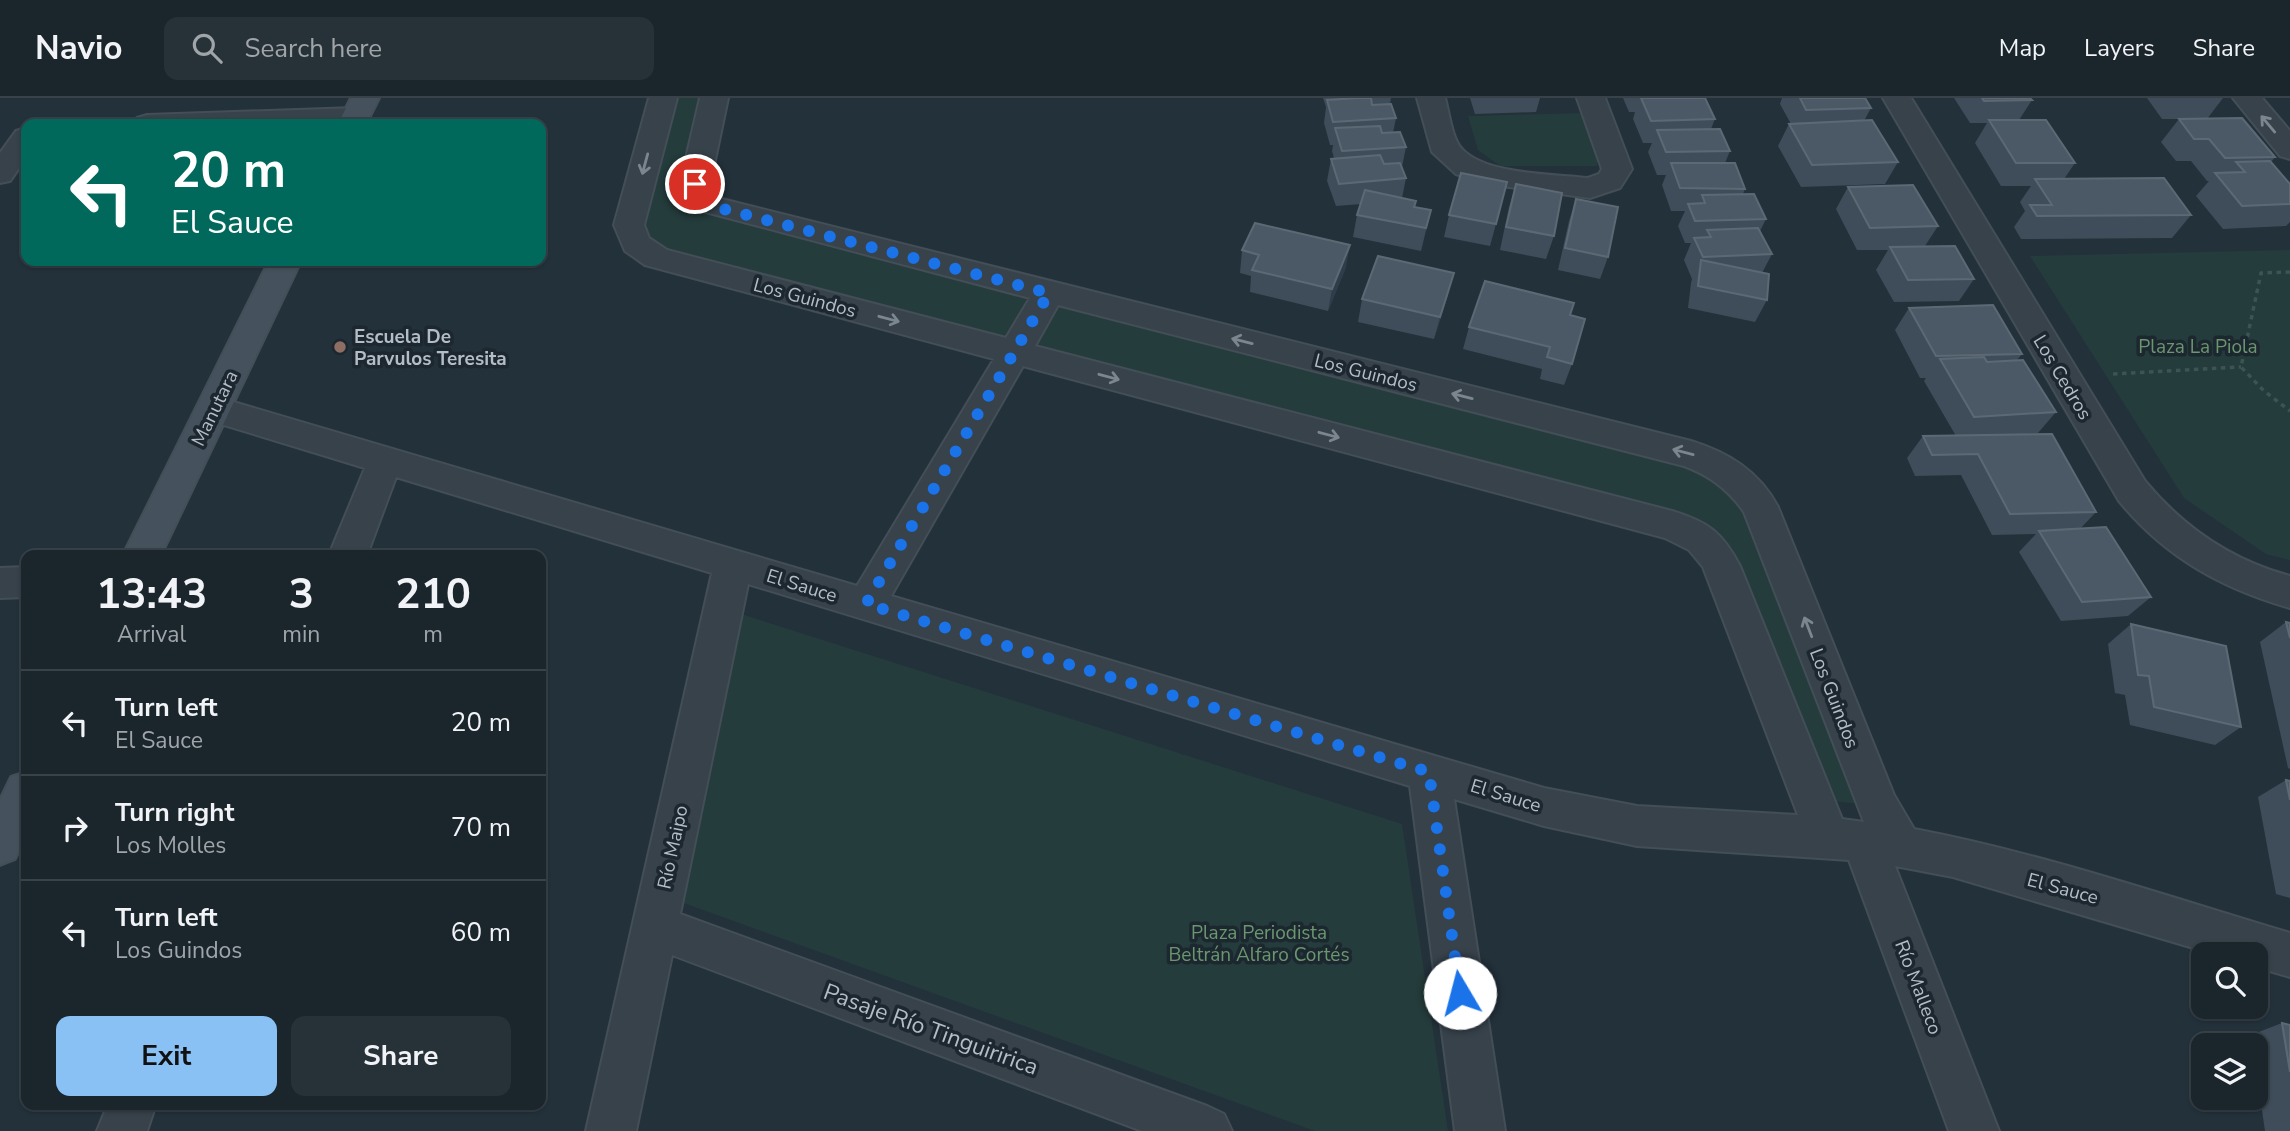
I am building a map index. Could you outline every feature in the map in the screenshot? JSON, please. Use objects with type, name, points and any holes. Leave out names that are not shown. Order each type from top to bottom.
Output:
[{"type":"main road","name":"Manutara","points":[[144,550],[283,266]]},
{"type":"main road","points":[[0,845],[21,801]]},
{"type":"street","name":"Los Guindos","points":[[663,98],[629,225],[630,235],[645,252],[656,258],[1659,521],[1696,534],[1713,550],[1721,566],[1814,799],[1864,843],[1877,805],[1760,507],[1748,488],[1730,472],[1691,453],[712,206],[695,193],[695,184],[714,98]]},
{"type":"street","points":[[1431,98],[1447,152],[1466,167],[1487,175],[1590,188],[1609,181],[1617,169],[1591,98]]},
{"type":"street","name":"Los Cedros","points":[[1897,98],[2132,491],[2148,512],[2169,533],[2223,568],[2253,581],[2290,592]]},
{"type":"street","points":[[2247,98],[2290,150]]},
{"type":"street","points":[[242,119],[357,113]]},
{"type":"street","points":[[0,129],[21,128]]},
{"type":"street","points":[[0,174],[21,144]]},
{"type":"street","points":[[866,604],[1049,293]]},
{"type":"street","name":"El Sauce","points":[[213,409],[1544,807],[1637,826],[1864,843],[1953,858],[2115,902],[2290,955]]},
{"type":"street","points":[[350,550],[385,461]]},
{"type":"street","name":"Río Maipo","points":[[611,1131],[733,564]]},
{"type":"street","points":[[0,583],[21,582]]},
{"type":"street","points":[[1429,772],[1480,1131]]},
{"type":"street","name":"Río Malleco","points":[[1864,843],[1974,1131]]},
{"type":"street","name":"Pasaje Río Tinguiririca","points":[[655,927],[1207,1131]]},
{"type":"street","points":[[122,1131],[130,1110]]},
{"type":"path","points":[[2241,367],[2261,273],[2290,272]]},
{"type":"path","points":[[2063,376],[2241,367],[2264,391],[2290,411]]},
{"type":"green space","points":[[667,98],[709,98],[694,197],[1678,452],[1737,484],[1870,805],[1823,800],[1716,552],[658,255],[634,218]]},
{"type":"green space","points":[[1584,113],[1598,150],[1597,166],[1500,166],[1478,150],[1468,116]]},
{"type":"green space","name":"Plaza La Piola","points":[[2290,250],[2290,560],[2266,554],[2184,498],[2030,256]]},
{"type":"green space","name":"Plaza Periodista Beltrán Alfaro Cortés","points":[[738,613],[1402,824],[1448,1131],[1315,1131],[681,902]]},
{"type":"building","points":[[1371,98],[1372,105],[1391,104],[1396,118],[1333,122],[1327,100]]},
{"type":"building","points":[[1641,98],[1705,98],[1715,119],[1651,121]]},
{"type":"building","points":[[1800,98],[1865,98],[1871,108],[1806,110]]},
{"type":"building","points":[[1982,98],[2030,98],[2032,100],[1984,101]]},
{"type":"building","points":[[2242,118],[2275,157],[2225,158],[2209,139],[2194,139],[2179,119]]},
{"type":"building","points":[[1872,120],[1898,162],[1812,165],[1789,124]]},
{"type":"building","points":[[1989,120],[2046,120],[2075,163],[2016,163]]},
{"type":"building","points":[[1380,126],[1382,133],[1400,132],[1406,147],[1342,151],[1335,128]]},
{"type":"building","points":[[1720,129],[1730,151],[1666,152],[1657,130]]},
{"type":"building","points":[[1380,155],[1384,164],[1400,163],[1406,178],[1339,184],[1331,159]]},
{"type":"building","points":[[2270,161],[2290,184],[2290,204],[2242,206],[2215,173],[2245,172],[2236,162]]},
{"type":"building","points":[[1671,163],[1735,163],[1745,189],[1680,188]]},
{"type":"building","points":[[1461,173],[1507,182],[1496,224],[1449,215]]},
{"type":"building","points":[[2164,178],[2191,215],[2037,216],[2030,205],[2052,205],[2035,179]]},
{"type":"building","points":[[1516,184],[1562,193],[1554,236],[1506,227]]},
{"type":"building","points":[[1913,185],[1938,226],[1870,228],[1848,187]]},
{"type":"building","points":[[1365,190],[1416,201],[1414,207],[1431,210],[1426,228],[1357,215]]},
{"type":"building","points":[[1754,194],[1766,219],[1695,221],[1688,204],[1705,203],[1702,195]]},
{"type":"building","points":[[1576,199],[1618,207],[1608,257],[1565,248]]},
{"type":"building","points":[[1255,223],[1350,245],[1332,289],[1252,270],[1259,255],[1242,250]]},
{"type":"building","points":[[1758,228],[1772,254],[1703,257],[1694,238],[1711,237],[1707,230]]},
{"type":"building","points":[[1955,246],[1974,279],[1908,280],[1890,247]]},
{"type":"building","points":[[1378,256],[1454,273],[1440,317],[1362,299]]},
{"type":"building","points":[[1701,260],[1769,274],[1767,300],[1698,286]]},
{"type":"building","points":[[1485,281],[1574,303],[1570,315],[1585,319],[1572,364],[1547,357],[1550,347],[1469,327]]},
{"type":"building","points":[[1993,305],[2022,354],[1936,356],[1909,308]]},
{"type":"building","points":[[1984,357],[1987,362],[2023,360],[2056,412],[1974,417],[1940,359]]},
{"type":"building","points":[[2052,434],[2096,512],[2010,514],[1978,454],[1932,455],[1923,436]]},
{"type":"building","points":[[2106,527],[2151,597],[2082,602],[2039,531]]},
{"type":"building","points":[[2131,624],[2226,646],[2241,727],[2154,707],[2149,676],[2138,675]]},
{"type":"building","points":[[2286,780],[2290,781],[2290,800]]},
{"type":"building","points":[[2282,1023],[2290,1025],[2290,1072]]},
{"type":"place","name":"Escuela De Parvulos Teresita","points":[[340,347]]},
{"type":"route","points":[[695,184],[695,193],[712,206],[1049,293],[866,604],[1429,772],[1460,993]]}]
